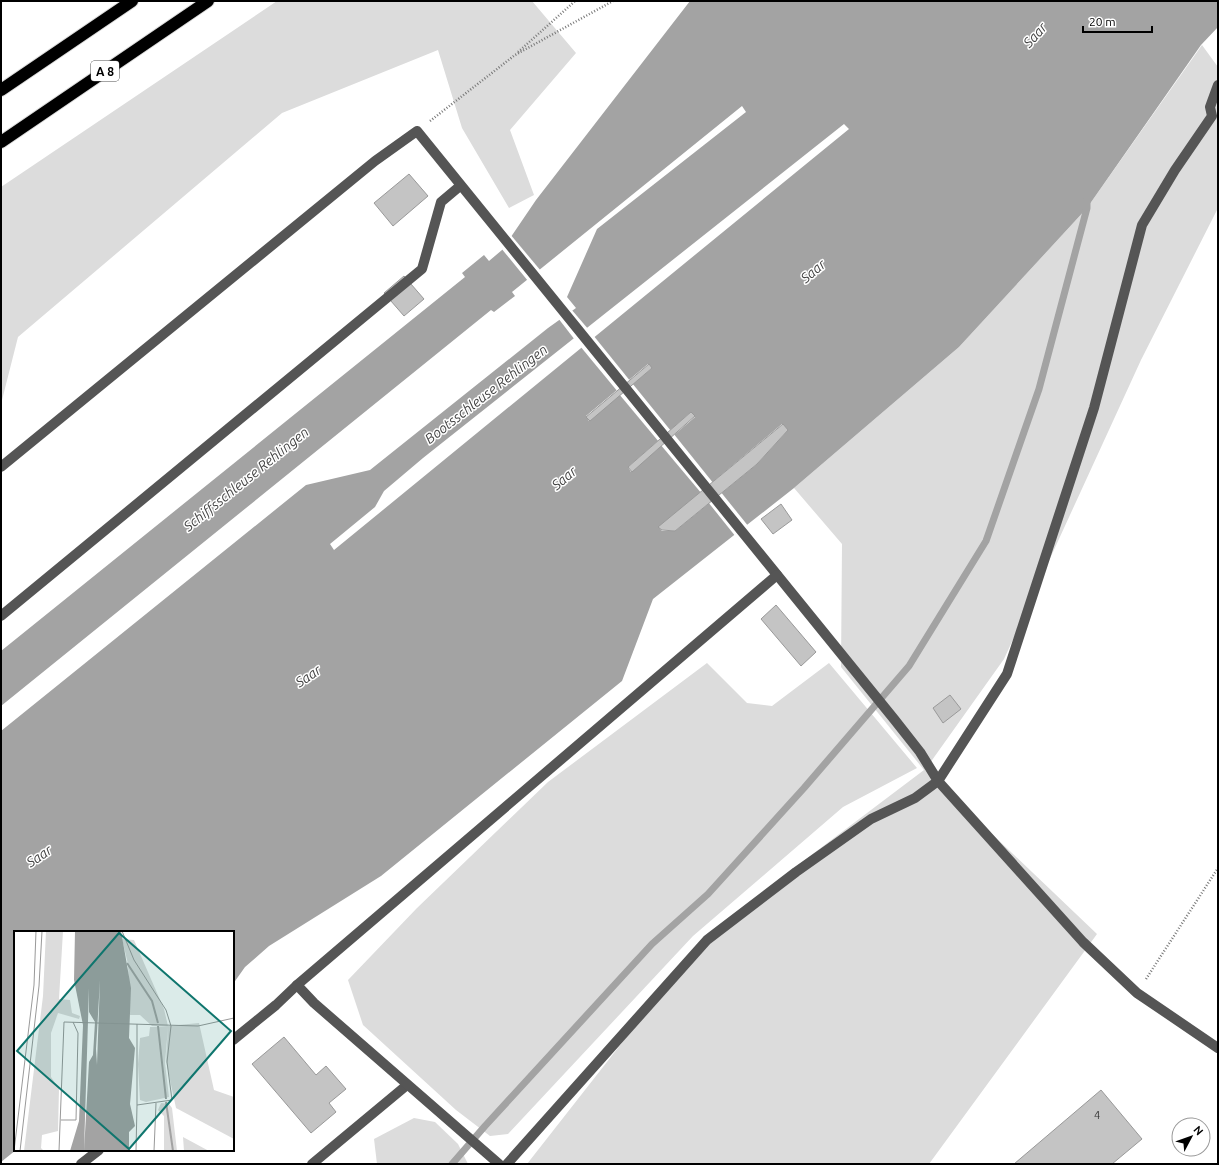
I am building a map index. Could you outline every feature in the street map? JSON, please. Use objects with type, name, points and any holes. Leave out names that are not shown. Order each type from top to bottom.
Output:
[{"type":"highway","points":[[1,90],[132,1]]},
{"type":"highway","name":"A 8","points":[[1,142],[208,1]]},
{"type":"street","points":[[507,1164],[707,940],[796,872],[871,819],[915,798],[938,781],[1007,674],[1094,408],[1142,225],[1212,116],[1210,107],[1218,85]]},
{"type":"street","points":[[1,468],[369,166],[417,131],[460,186],[894,719],[920,752],[938,781],[1083,942],[1137,993],[1218,1048]]},
{"type":"street","points":[[1,616],[422,270],[441,202],[460,186]]},
{"type":"street","points":[[234,1039],[276,1005],[297,985],[777,575]]},
{"type":"street","points":[[297,985],[314,1003],[499,1164]]},
{"type":"street","points":[[312,1164],[407,1085]]},
{"type":"street","points":[[82,1164],[98,1151]]},
{"type":"path","points":[[417,131],[515,55],[576,1]]},
{"type":"path","points":[[515,55],[613,1]]},
{"type":"path","points":[[1137,993],[1218,868]]},
{"type":"shaded area","points":[[277,1],[532,1],[576,53],[510,130],[534,195],[509,208],[462,128],[438,50],[282,113],[18,337],[1,404],[1,187]]},
{"type":"shaded area","points":[[1202,45],[1218,67],[1218,208],[1141,360],[1004,659],[925,770],[1097,934],[929,1164],[527,1164],[708,933],[924,770],[841,667],[842,544],[794,488],[959,347],[1087,208]]},
{"type":"shaded area","points":[[707,663],[747,703],[772,706],[829,663],[917,768],[843,807],[693,936],[508,1134],[490,1136],[456,1110],[363,1025],[348,980],[417,908],[548,782]]},
{"type":"shaded area","points":[[414,1118],[435,1122],[458,1144],[468,1164],[377,1164],[374,1139]]},
{"type":"water","points":[[690,1],[1218,1],[1218,27],[1201,45],[1087,208],[959,347],[794,488],[653,599],[622,681],[381,876],[269,946],[245,967],[234,983],[234,931],[14,931],[15,1151],[1,1162],[1,731],[306,485],[370,470],[548,328],[576,308],[567,297],[597,229],[746,112],[742,106],[512,292],[515,296],[494,312],[491,310],[1,706],[1,651],[465,277],[462,273],[484,255],[489,261],[502,250],[536,200]],"holes":[[[844,124],[849,129],[334,550],[330,544],[375,507],[384,491],[423,458]],[[648,364],[652,368],[589,421],[586,416]],[[691,412],[695,417],[631,472],[628,467]],[[782,424],[788,430],[757,464],[675,531],[662,531],[659,527]]]},
{"type":"pier","points":[[510,234],[541,271],[528,281],[501,248]]},
{"type":"pier","points":[[571,309],[589,330],[575,340],[558,318]]},
{"type":"pier","points":[[593,335],[631,382],[618,392],[580,346]]},
{"type":"pier","points":[[632,383],[671,431],[659,442],[619,394]]},
{"type":"pier","points":[[673,433],[714,484],[702,494],[660,444]]},
{"type":"pier","points":[[720,491],[749,527],[736,537],[708,502]]},
{"type":"building","points":[[409,174],[428,196],[393,226],[374,203]]},
{"type":"building","points":[[404,276],[424,299],[404,316],[384,293]]},
{"type":"building","points":[[649,364],[652,368],[590,421],[586,417]]},
{"type":"building","points":[[691,412],[695,416],[632,472],[628,467]]},
{"type":"building","points":[[783,424],[788,430],[757,464],[675,531],[662,530],[658,527]]},
{"type":"building","points":[[781,504],[792,520],[773,534],[761,519]]},
{"type":"building","points":[[776,605],[816,652],[801,666],[761,619]]},
{"type":"building","points":[[950,695],[961,709],[943,723],[933,708]]},
{"type":"building","points":[[284,1037],[316,1075],[326,1066],[346,1089],[329,1103],[336,1112],[311,1133],[252,1064]]},
{"type":"building","points":[[1101,1090],[1142,1139],[1112,1164],[1014,1164]]},
{"type":"waterway","points":[[452,1164],[652,944],[708,894],[804,788],[909,666],[986,541],[1039,389],[1087,208],[1087,200]]},
{"type":"water label","name":"Saar","points":[[1035,35]]},
{"type":"water label","name":"Saar","points":[[813,271]]},
{"type":"water label","name":"Bootsschleuse Rehlingen","points":[[486,394]]},
{"type":"water label","name":"Saar","points":[[564,478]]},
{"type":"water label","name":"Schiffsschleuse Rehlingen","points":[[246,479]]},
{"type":"water label","name":"Saar","points":[[308,676]]},
{"type":"water label","name":"Saar","points":[[39,856]]}]
